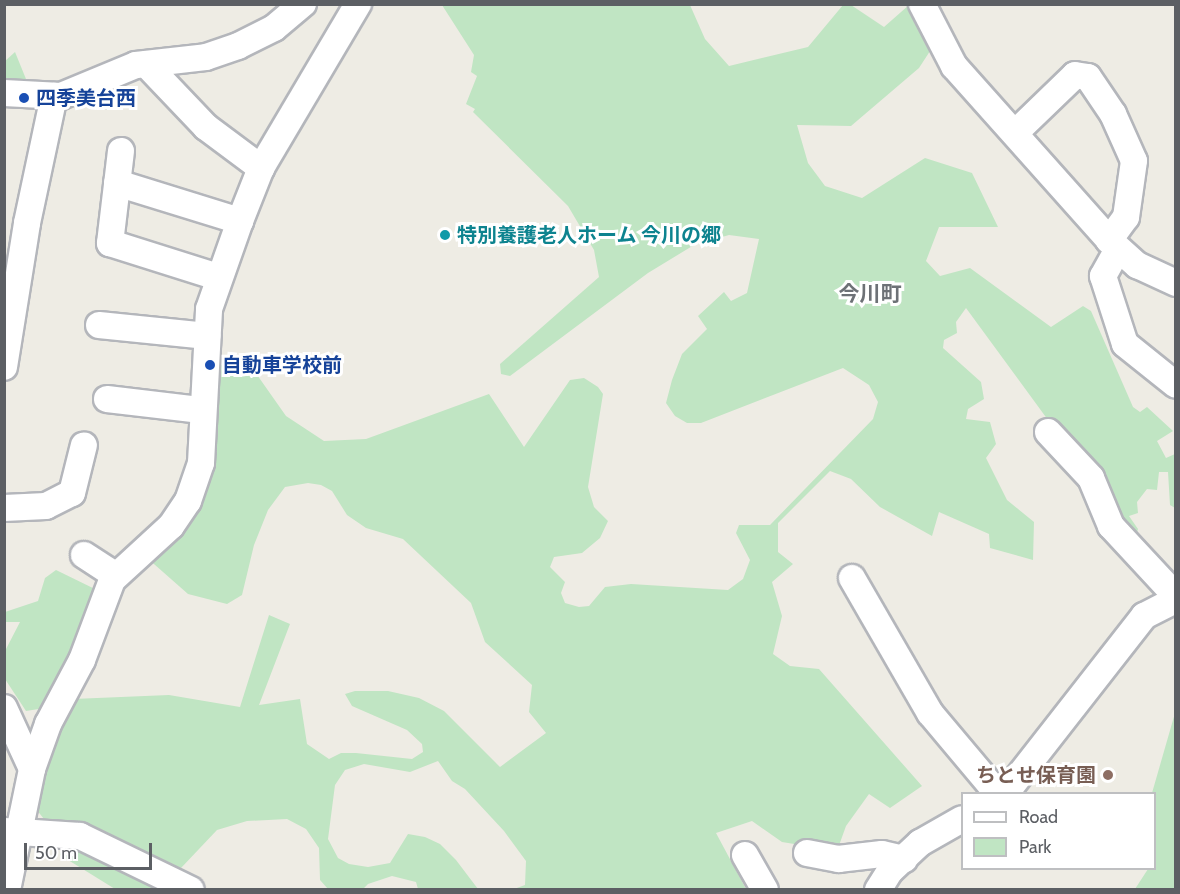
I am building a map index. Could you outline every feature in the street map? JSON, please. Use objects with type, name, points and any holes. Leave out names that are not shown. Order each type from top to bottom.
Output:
[{"type":"street","points":[[4,93],[54,96],[146,64],[206,57],[238,46],[274,27],[303,4]]},
{"type":"street","points":[[7,890],[10,846],[32,769],[115,575],[171,526],[188,501],[201,463],[201,410],[207,336],[218,277],[235,243],[240,221],[261,168],[333,41],[358,4]]},
{"type":"street","points":[[926,6],[954,66],[1113,244],[1144,269],[1176,283]]},
{"type":"street","points":[[146,64],[206,127],[261,168]]},
{"type":"street","points":[[1015,133],[1075,75],[1088,78],[1113,114],[1134,161],[1126,217],[1113,244],[1103,276],[1125,344],[1176,385]]},
{"type":"street","points":[[4,367],[27,223],[54,96]]},
{"type":"street","points":[[121,151],[110,243],[218,277]]},
{"type":"street","points":[[117,183],[240,221]]},
{"type":"street","points":[[99,325],[207,336]]},
{"type":"street","points":[[107,399],[201,410]]},
{"type":"street","points":[[1007,792],[1144,616],[1176,598],[1111,526],[1091,478],[1048,432]]},
{"type":"street","points":[[4,508],[46,506],[72,493],[84,445]]},
{"type":"street","points":[[84,555],[115,575]]},
{"type":"street","points":[[852,578],[930,713],[996,792]]},
{"type":"street","points":[[4,708],[32,769]]},
{"type":"street","points":[[878,890],[920,843],[961,820]]},
{"type":"street","points":[[10,846],[80,836],[191,890]]},
{"type":"street","points":[[807,853],[838,859],[882,854],[904,859]]},
{"type":"street","points":[[745,855],[765,890]]},
{"type":"green space","points":[[442,5],[690,5],[705,39],[729,66],[808,47],[843,5],[851,5],[884,27],[909,5],[932,48],[919,68],[851,126],[797,125],[808,163],[825,186],[862,198],[925,158],[972,173],[998,227],[939,227],[926,261],[940,276],[970,268],[1051,327],[1083,306],[1091,311],[1133,407],[1140,412],[1147,407],[1173,431],[1157,441],[1166,458],[1175,454],[1175,508],[1170,505],[1168,472],[1159,472],[1157,490],[1147,489],[1137,502],[1138,513],[1129,516],[1138,529],[1135,539],[966,308],[956,322],[957,333],[944,340],[943,348],[981,382],[984,399],[968,409],[966,419],[990,422],[996,444],[986,458],[1007,500],[1034,522],[1033,560],[990,548],[989,534],[939,512],[932,536],[880,507],[851,479],[830,471],[778,523],[778,552],[793,564],[772,582],[782,616],[773,654],[790,666],[819,669],[922,786],[890,808],[869,794],[846,826],[837,851],[782,842],[752,821],[716,833],[746,889],[514,889],[525,885],[526,861],[504,831],[465,789],[452,781],[438,761],[410,772],[364,764],[345,770],[335,785],[328,839],[338,858],[349,864],[368,867],[390,863],[408,834],[425,837],[440,844],[456,860],[478,889],[418,889],[416,882],[392,876],[368,884],[363,889],[328,889],[320,880],[319,848],[306,829],[287,819],[247,821],[217,830],[181,868],[166,863],[151,866],[95,831],[44,819],[36,809],[51,751],[73,699],[169,695],[240,707],[269,615],[290,624],[259,705],[300,699],[307,744],[329,759],[341,753],[356,753],[412,759],[423,752],[422,744],[407,730],[352,706],[345,694],[355,691],[388,691],[419,698],[444,711],[500,767],[546,733],[529,712],[532,685],[485,642],[471,603],[403,539],[366,528],[347,515],[332,491],[321,485],[308,483],[285,487],[268,510],[254,545],[242,595],[227,604],[188,594],[146,557],[196,511],[208,485],[213,364],[253,369],[286,416],[324,441],[366,439],[489,394],[524,447],[570,380],[584,378],[598,387],[603,394],[588,487],[594,507],[608,521],[600,538],[582,553],[554,557],[550,567],[565,582],[561,593],[565,603],[579,607],[589,606],[605,587],[631,584],[728,590],[743,579],[750,560],[736,533],[739,525],[770,525],[873,419],[878,402],[869,385],[843,368],[701,423],[687,423],[675,416],[666,403],[672,380],[682,354],[707,329],[698,316],[724,292],[731,301],[747,293],[759,239],[729,235],[694,245],[648,273],[510,376],[501,374],[500,364],[599,277],[594,250],[568,206],[473,112],[475,109],[466,104],[477,76],[471,72],[474,55]]},
{"type":"green space","points":[[15,52],[28,84],[5,88],[4,62]]},
{"type":"green space","points":[[56,570],[101,592],[51,707],[26,711],[5,679],[5,651],[20,622],[5,622],[5,612],[38,601],[45,578]]},
{"type":"green space","points":[[1175,713],[1175,889],[1135,889],[1147,870],[1156,870],[1156,792],[1152,792]]},
{"type":"green space","points":[[64,845],[93,850],[171,889],[115,889],[60,855]]},
{"type":"place","name":"四季美台西","points":[[24,98]]},
{"type":"place","name":"特別養護老人ホーム 今川の郷","points":[[445,235]]},
{"type":"place","name":"自動車学校前","points":[[210,365]]},
{"type":"place","name":"ちとせ保育園","points":[[1108,775]]},
{"type":"district","name":"今川町","points":[[870,294]]}]
